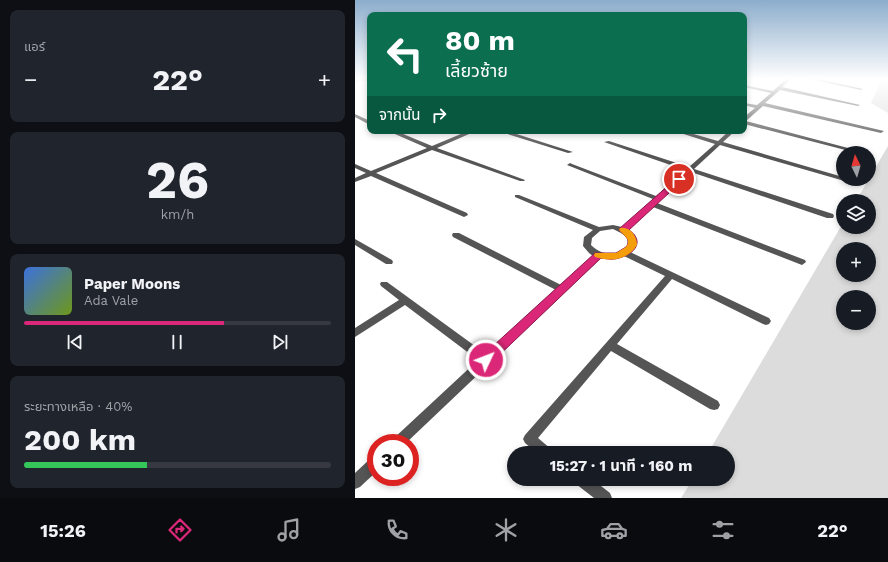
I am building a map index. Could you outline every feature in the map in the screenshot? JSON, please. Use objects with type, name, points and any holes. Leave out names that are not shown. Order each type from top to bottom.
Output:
[{"type":"street","points":[[747,118],[764,102]]},
{"type":"street","points":[[845,102],[858,105]]},
{"type":"street","points":[[747,104],[881,131]]},
{"type":"street","points":[[355,115],[367,121]]},
{"type":"street","points":[[747,122],[838,146]]},
{"type":"street","points":[[398,134],[432,148],[522,180]]},
{"type":"street","points":[[355,180],[466,134]]},
{"type":"street","points":[[511,134],[570,152]]},
{"type":"street","points":[[689,134],[836,177]]},
{"type":"street","points":[[623,230],[729,134]]},
{"type":"street","points":[[607,142],[830,216]]},
{"type":"street","points":[[570,165],[658,199]]},
{"type":"street","points":[[355,166],[370,174],[465,215]]},
{"type":"street","points":[[517,196],[599,229]]},
{"type":"street","points":[[652,204],[802,262]]},
{"type":"street","points":[[613,227],[623,230],[631,236],[633,240],[633,245],[625,253],[611,257],[599,255],[591,251],[587,246],[588,237],[599,229],[613,227]]},
{"type":"street","points":[[456,235],[562,290]]},
{"type":"street","points":[[355,242],[389,262]]},
{"type":"street","points":[[625,253],[767,321]]},
{"type":"street","points":[[407,434],[599,255]]},
{"type":"street","points":[[537,446],[529,440],[671,276]]},
{"type":"street","points":[[384,284],[486,360]]},
{"type":"street","points":[[355,333],[406,300]]},
{"type":"street","points":[[611,346],[714,405]]},
{"type":"street","points":[[355,482],[367,471]]},
{"type":"street","points":[[590,486],[605,498]]},
{"type":"shaded area","points":[[888,102],[888,113],[871,103]]},
{"type":"shaded area","points":[[888,146],[888,498],[681,498],[689,486],[735,486],[735,446],[712,446],[837,234],[876,234],[876,194],[860,194],[865,186],[876,186],[876,167]]},
{"type":"slow traffic","points":[[599,255],[611,257],[618,256],[630,249],[633,245],[633,240],[631,236],[623,230]]},
{"type":"route","points":[[486,360],[599,255],[611,257],[618,256],[630,249],[633,245],[633,240],[631,236],[623,230],[679,179]]}]
